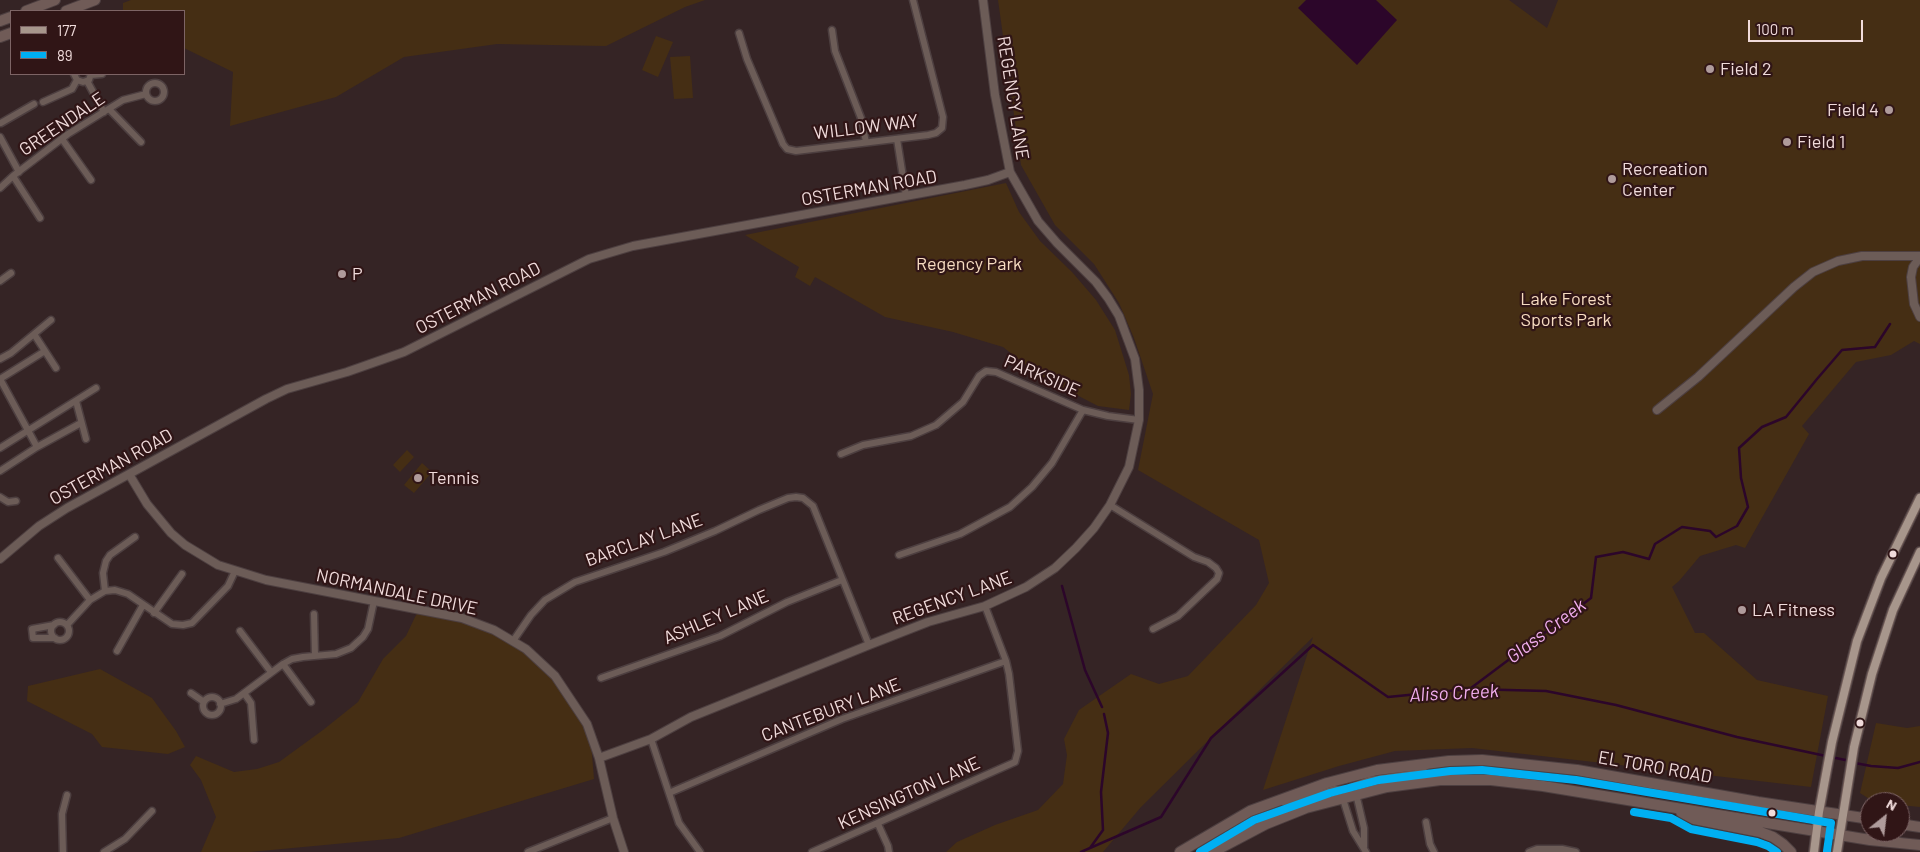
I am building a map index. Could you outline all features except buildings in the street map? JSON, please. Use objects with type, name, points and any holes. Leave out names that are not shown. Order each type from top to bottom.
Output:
[{"type":"main road","points":[[29,10],[55,0]]},
{"type":"main road","points":[[69,10],[95,0]]},
{"type":"main road","points":[[1814,852],[1819,812],[1837,718],[1865,619],[1881,578],[1919,503]]},
{"type":"main road","points":[[1837,852],[1854,747],[1872,674],[1893,610],[1920,552]]},
{"type":"main road","name":"EL TORO ROAD","points":[[1180,852],[1250,811],[1327,783],[1369,772],[1433,763],[1482,760],[1576,770],[1860,819]]},
{"type":"main road","name":"EL TORO ROAD","points":[[1213,852],[1266,824],[1306,808],[1349,795],[1440,780],[1491,780],[1543,786],[1817,832],[1920,845]]},
{"type":"main road","points":[[1674,808],[1694,819],[1760,832],[1784,844],[1791,852]]},
{"type":"street","name":"WILLOW WAY","points":[[739,33],[746,59],[783,144],[787,149],[796,151],[897,140],[936,133],[942,128],[943,117],[913,0]]},
{"type":"street","name":"REGENCY LANE","points":[[599,758],[651,739],[692,717],[869,645],[928,622],[985,606],[1026,587],[1055,568],[1094,528],[1110,505],[1129,467],[1139,420],[1139,390],[1135,359],[1119,316],[1096,282],[1038,221],[1010,172],[995,95],[983,0]]},
{"type":"street","points":[[832,30],[835,51],[861,118],[866,142]]},
{"type":"street","points":[[43,102],[72,89],[76,77],[83,82],[90,76],[107,110],[141,142]]},
{"type":"street","name":"GREENDALE","points":[[0,188],[62,139],[107,110],[123,100],[146,94]]},
{"type":"street","points":[[34,104],[0,123],[2,130],[0,136],[16,174],[40,218]]},
{"type":"street","points":[[62,139],[91,180]]},
{"type":"street","points":[[897,140],[906,196]]},
{"type":"street","name":"OSTERMAN ROAD","points":[[0,559],[39,526],[67,508],[273,396],[287,389],[404,352],[589,259],[633,246],[973,184],[1010,172]]},
{"type":"street","points":[[1657,410],[1698,377],[1794,287],[1813,272],[1838,261],[1862,256],[1920,256]]},
{"type":"street","points":[[1920,256],[1913,267],[1911,278],[1914,304],[1920,316]]},
{"type":"street","points":[[0,282],[11,273]]},
{"type":"street","points":[[0,359],[11,353],[51,320]]},
{"type":"street","points":[[34,334],[56,368]]},
{"type":"street","points":[[37,447],[0,379],[45,351]]},
{"type":"street","name":"PARKSIDE","points":[[841,454],[862,445],[911,436],[936,425],[963,402],[979,376],[986,371],[996,372],[1083,410],[1108,416],[1139,420]]},
{"type":"street","points":[[0,448],[96,388]]},
{"type":"street","points":[[76,401],[86,439]]},
{"type":"street","points":[[899,555],[960,534],[1010,507],[1032,487],[1052,463],[1083,410]]},
{"type":"street","points":[[0,470],[37,447],[82,423]]},
{"type":"street","name":"NORMANDALE DRIVE","points":[[129,474],[147,504],[171,533],[200,554],[235,571],[266,580],[462,618],[486,626],[514,641],[539,660],[565,688],[588,724],[624,852]]},
{"type":"street","points":[[0,497],[8,502],[16,500]]},
{"type":"street","name":"BARCLAY LANE","points":[[514,641],[531,615],[545,600],[574,582],[690,542],[788,498],[803,498],[813,506],[842,580]]},
{"type":"street","points":[[1110,505],[1194,557],[1208,562],[1219,573],[1218,579],[1178,616],[1153,629]]},
{"type":"street","points":[[104,591],[106,561],[110,555],[135,537]]},
{"type":"street","points":[[58,558],[90,600]]},
{"type":"street","points":[[66,625],[90,600],[104,591],[115,590],[122,591],[172,624],[183,625],[192,623],[228,586],[235,571]]},
{"type":"street","points":[[154,613],[182,574]]},
{"type":"street","points":[[842,580],[869,645]]},
{"type":"street","name":"ASHLEY LANE","points":[[601,678],[720,636],[787,602],[842,580]]},
{"type":"street","points":[[220,704],[229,702],[244,693],[283,664],[297,658],[336,654],[357,644],[368,630],[374,601]]},
{"type":"street","points":[[117,651],[143,605]]},
{"type":"street","points":[[985,606],[1006,661]]},
{"type":"street","points":[[314,614],[315,656]]},
{"type":"street","points":[[60,622],[66,625],[69,632],[66,638],[61,640],[55,638],[34,638],[32,629],[60,622]]},
{"type":"street","points":[[54,625],[52,630],[55,638]]},
{"type":"street","points":[[240,631],[271,672]]},
{"type":"street","name":"KENSINGTON LANE","points":[[812,852],[1012,764],[1016,760],[1018,751],[1006,661]]},
{"type":"street","name":"CANTEBURY LANE","points":[[669,793],[842,719],[1006,661]]},
{"type":"street","points":[[283,664],[311,702]]},
{"type":"street","points":[[191,693],[204,702]]},
{"type":"street","points":[[244,693],[251,703],[254,740]]},
{"type":"street","points":[[208,698],[214,698],[220,704],[218,712],[209,714],[203,708],[204,702],[208,698]]},
{"type":"street","points":[[651,739],[679,823],[700,852]]},
{"type":"street","name":"EL TORO ROAD","points":[[1349,795],[1352,786],[1369,780],[1416,773],[1433,763]]},
{"type":"street","points":[[1275,802],[1295,801],[1334,789],[1346,790],[1349,795],[1353,831],[1365,850]]},
{"type":"street","points":[[63,852],[62,814],[67,794]]},
{"type":"street","points":[[1349,795],[1357,798],[1364,828],[1365,850]]},
{"type":"street","points":[[104,852],[125,839],[152,810]]},
{"type":"street","points":[[528,852],[613,818]]},
{"type":"street","points":[[1426,822],[1430,844],[1434,852]]},
{"type":"street","points":[[878,824],[888,846],[888,852]]},
{"type":"street","points":[[1529,852],[1537,849],[1562,849],[1576,852]]},
{"type":"green space","points":[[131,0],[705,0],[685,7],[606,46],[497,44],[404,57],[336,97],[230,126],[233,72],[185,48],[185,10],[123,10],[123,3]]},
{"type":"green space","name":"Lake Forest Sports Park","points":[[998,0],[1509,0],[1547,28],[1558,0],[1920,0],[1920,344],[1914,341],[1891,355],[1856,362],[1802,426],[1809,434],[1745,548],[1736,545],[1700,556],[1672,587],[1695,633],[1704,633],[1757,680],[1828,696],[1811,787],[1472,748],[1395,751],[1263,790],[1313,637],[1141,807],[1103,852],[946,852],[957,842],[995,825],[1038,810],[1063,784],[1067,755],[1064,739],[1079,710],[1131,674],[1159,684],[1188,676],[1256,605],[1269,583],[1259,540],[1138,470],[1153,394],[1134,338],[1119,303],[1094,264],[1055,225],[1021,165]]},
{"type":"green space","points":[[656,36],[673,42],[658,77],[642,70]]},
{"type":"green space","points":[[690,56],[693,98],[674,99],[670,57]]},
{"type":"green space","name":"Regency Park","points":[[1006,183],[1019,212],[1040,241],[1072,272],[1096,300],[1115,330],[1129,375],[1131,394],[1129,410],[1098,406],[1040,376],[1003,347],[953,332],[885,317],[815,277],[810,286],[795,277],[799,267],[745,235]]},
{"type":"green space","points":[[407,450],[414,457],[400,472],[393,465]]},
{"type":"green space","name":"Tennis","points":[[422,463],[432,472],[414,493],[404,485]]},
{"type":"green space","points":[[420,609],[501,634],[555,676],[590,730],[594,779],[399,838],[250,852],[201,852],[216,817],[201,780],[190,765],[196,756],[234,772],[257,769],[279,762],[358,702],[383,659],[406,636]]},
{"type":"green space","points":[[100,669],[152,698],[185,747],[168,754],[102,747],[92,734],[27,701],[28,686]]},
{"type":"green space","points":[[1876,723],[1907,728],[1920,726],[1920,807],[1910,806],[1910,792],[1860,792]]},
{"type":"shaded area","points":[[1306,0],[1376,0],[1397,20],[1357,65],[1298,8]]},
{"type":"waterway","name":"Glass Creek","points":[[1471,688],[1591,598],[1596,557],[1623,552],[1649,559],[1655,544],[1682,527],[1710,531],[1716,537],[1737,526],[1748,507],[1741,478],[1739,448],[1762,427],[1786,417],[1842,350],[1875,347],[1890,324]]},
{"type":"waterway","points":[[1062,586],[1085,670],[1102,707]]},
{"type":"waterway","name":"Aliso Creek","points":[[1081,852],[1161,817],[1211,738],[1313,645],[1388,697],[1469,689],[1546,691],[1616,705],[1737,737],[1826,756]]},
{"type":"waterway","points":[[1090,848],[1103,830],[1101,792],[1108,733],[1104,714]]},
{"type":"waterway","name":"Aliso Creek","points":[[1831,757],[1850,761]]},
{"type":"waterway","name":"Aliso Creek","points":[[1855,763],[1898,768],[1920,762]]},
{"type":"transit line","name":"177","points":[[1814,852],[1819,812],[1832,742],[1857,641],[1881,578],[1920,498]]},
{"type":"transit line","name":"177","points":[[1837,852],[1854,747],[1872,674],[1893,610],[1920,552]]},
{"type":"transit line","name":"89","points":[[1200,852],[1254,820],[1330,793],[1379,780],[1450,771],[1482,770],[1576,780],[1831,823],[1827,851]]},
{"type":"transit line","name":"89","points":[[1634,812],[1671,818],[1691,829],[1757,842],[1777,852]]},
{"type":"place","name":"Field 2","points":[[1710,69]]},
{"type":"place","name":"Field 4","points":[[1889,110]]},
{"type":"place","name":"Field 1","points":[[1787,142]]},
{"type":"place","name":"Recreation Center","points":[[1612,179]]},
{"type":"place","name":"P","points":[[342,274]]},
{"type":"place","name":"Tennis","points":[[418,478]]},
{"type":"place","name":"LA Fitness","points":[[1742,610]]}]
